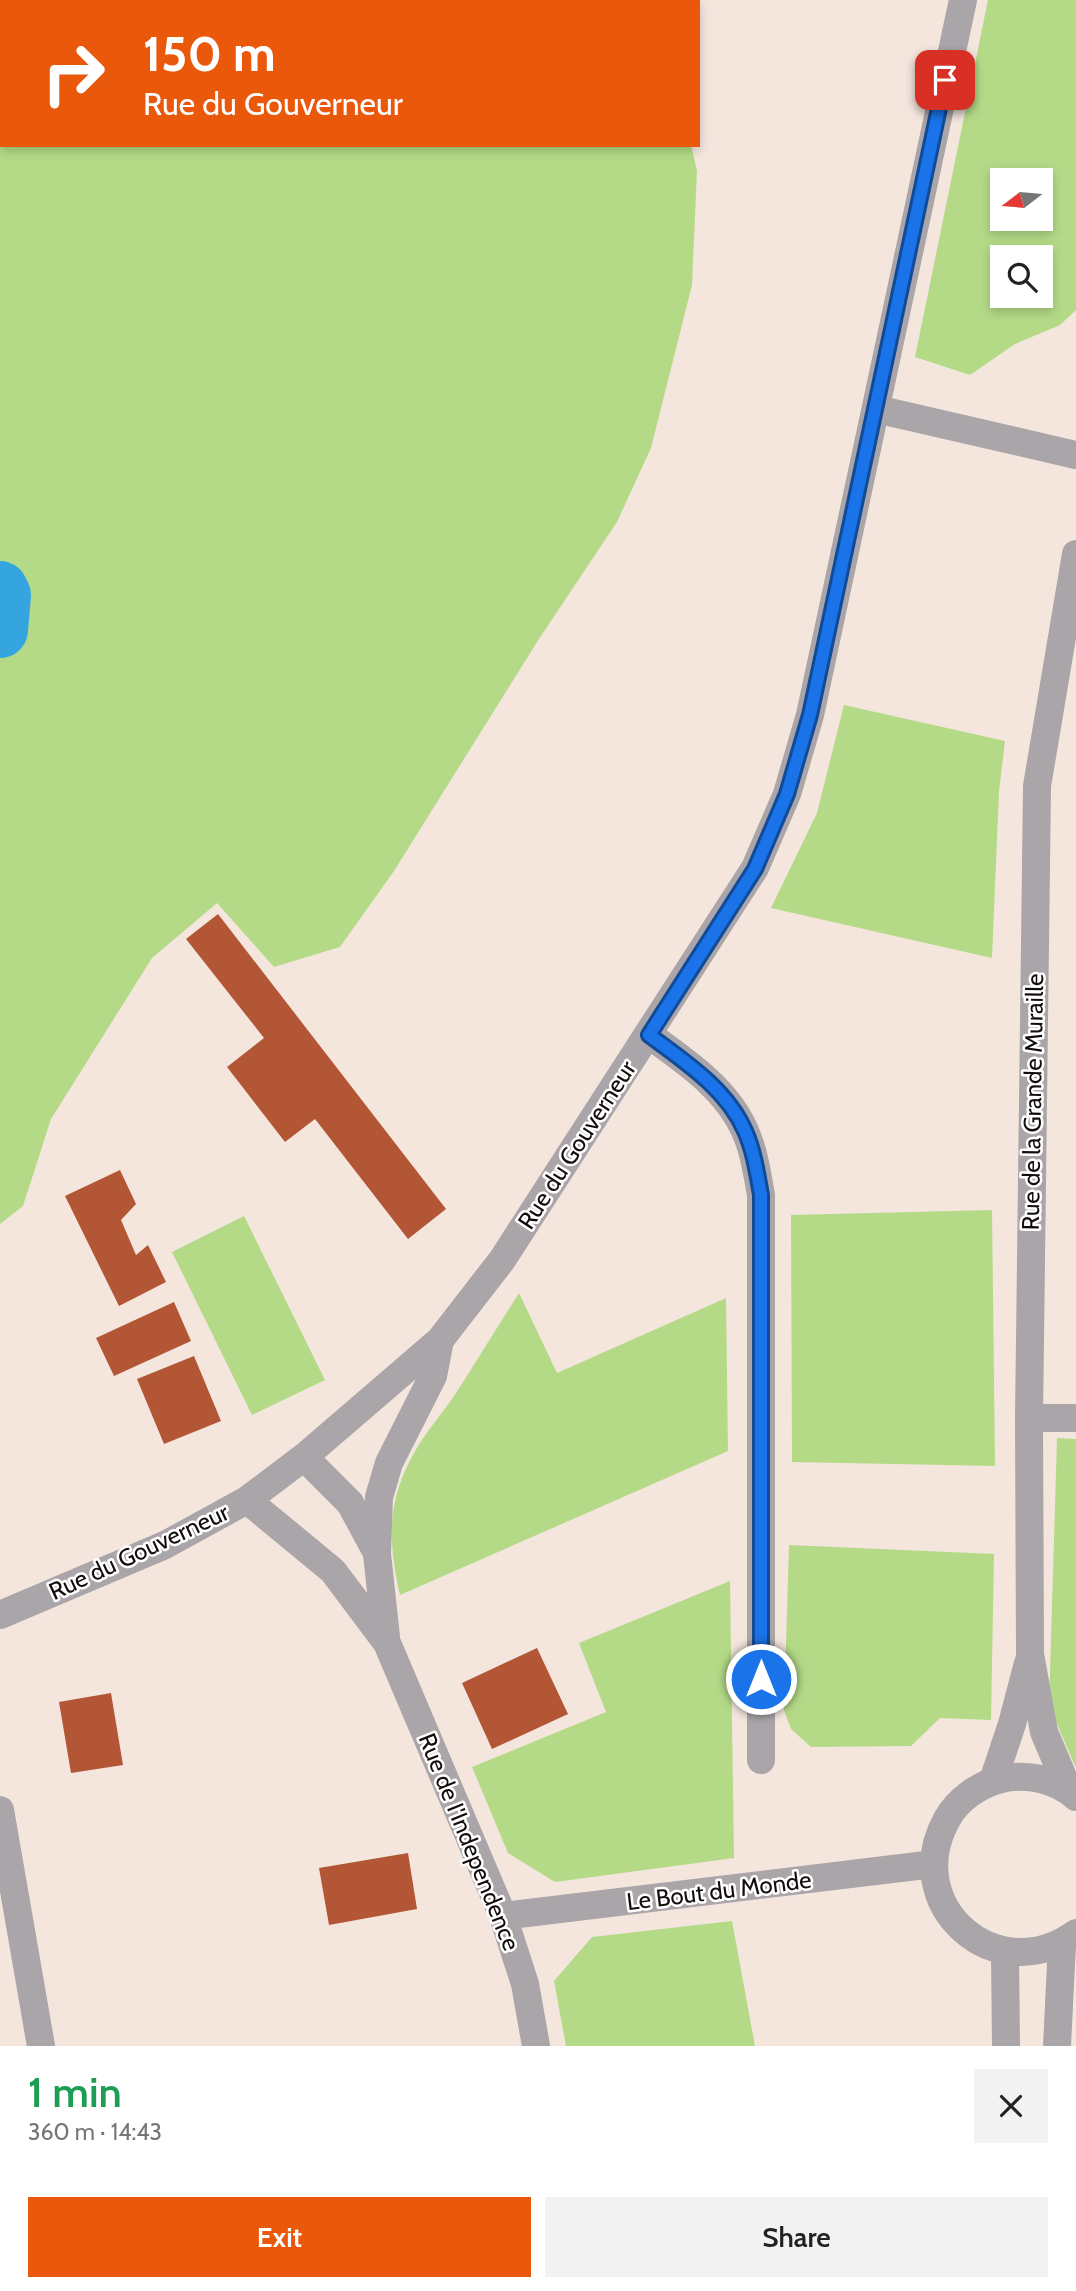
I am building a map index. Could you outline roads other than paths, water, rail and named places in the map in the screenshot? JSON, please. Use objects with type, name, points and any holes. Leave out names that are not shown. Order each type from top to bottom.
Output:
[{"type":"street","name":"Rue du Gouverneur","points":[[0,1615],[165,1545],[247,1500],[304,1457],[440,1340],[502,1260],[755,869],[787,794],[810,715],[962,0]]},
{"type":"street","points":[[876,409],[1076,455]]},
{"type":"street","name":"Rue de la Grande Muraille","points":[[1072,1794],[1044,1732],[1030,1654],[1029,1418],[1037,786],[1076,554]]},
{"type":"street","points":[[649,1035],[692,1067],[729,1102],[745,1130],[755,1161],[761,1195],[761,1759]]},
{"type":"street","points":[[387,1643],[377,1554],[379,1497],[389,1463],[433,1376],[440,1340]]},
{"type":"street","points":[[1029,1418],[1076,1418]]},
{"type":"street","points":[[304,1457],[350,1503],[377,1554]]},
{"type":"street","points":[[247,1500],[333,1571],[387,1643]]},
{"type":"street","name":"Rue de I'Independence","points":[[387,1643],[503,1916],[525,1984],[536,2046]]},
{"type":"street","name":"Rue de la Grande Muraille","points":[[993,1781],[1012,1724],[1030,1654]]},
{"type":"street","points":[[1057,2046],[1069,1938],[1034,1952],[1005,1952],[981,1944],[960,1929],[945,1908],[936,1884],[934,1864],[939,1833],[951,1811],[970,1793],[993,1781],[1032,1777],[1051,1782],[1072,1794]]},
{"type":"street","points":[[0,1810],[41,2046]]},
{"type":"street","name":"Le Bout du Monde","points":[[503,1916],[934,1864]]},
{"type":"street","points":[[1005,1952],[1006,2046]]},
{"type":"waterway","points":[[0,589],[3,595],[0,630]]}]
